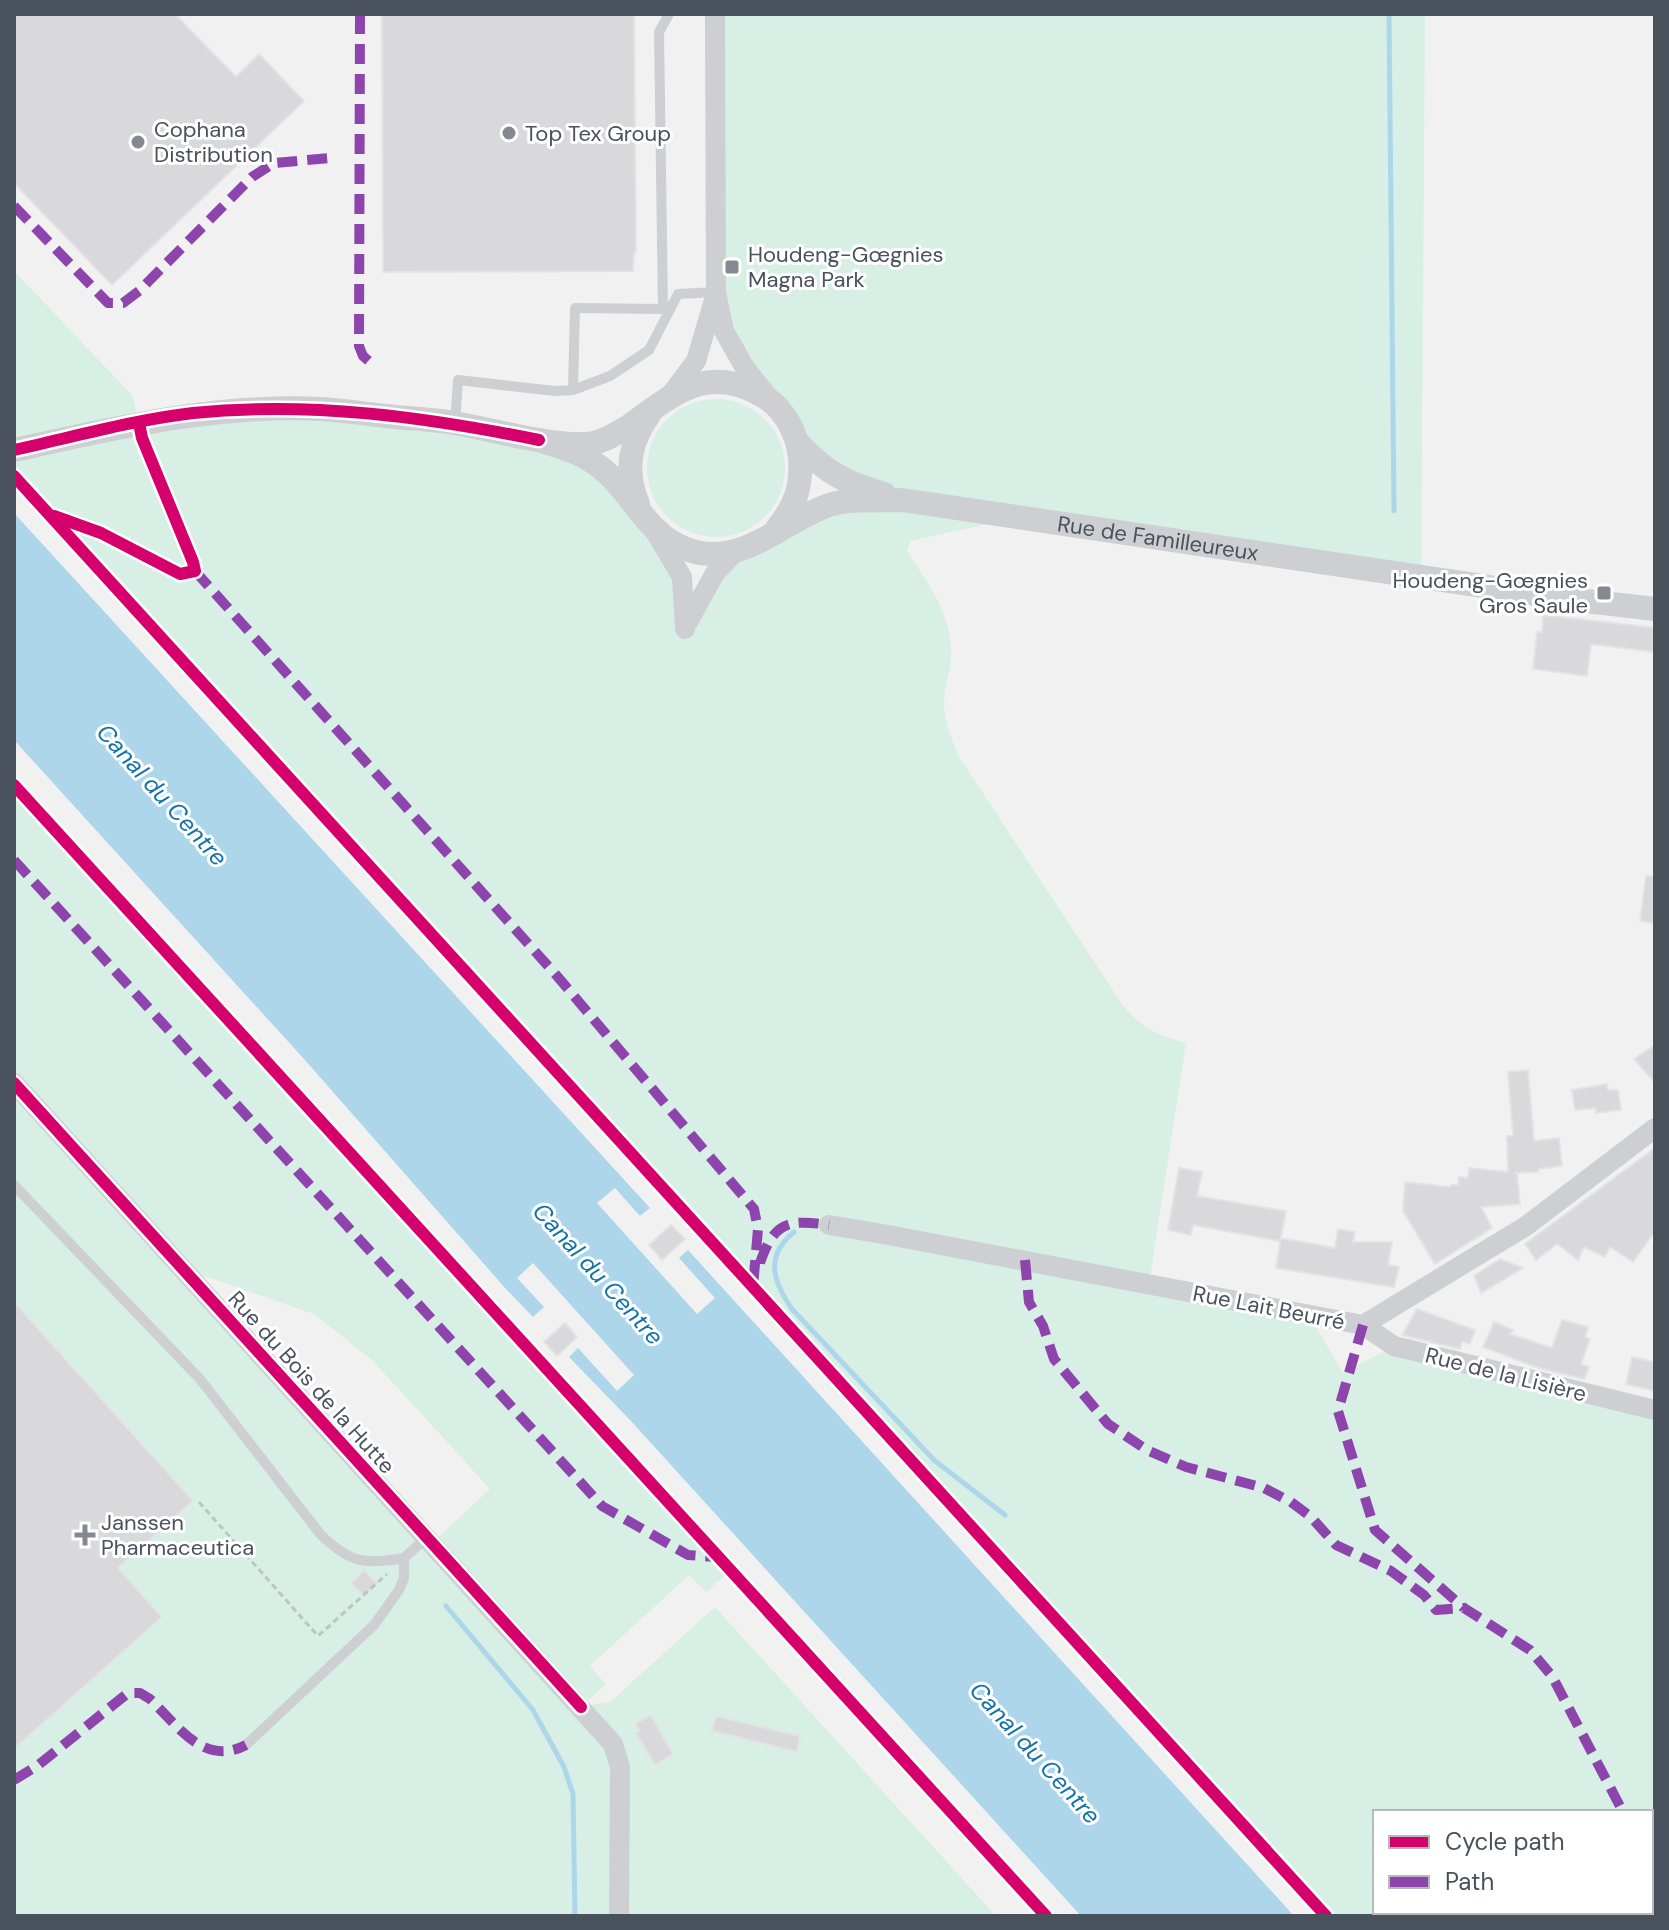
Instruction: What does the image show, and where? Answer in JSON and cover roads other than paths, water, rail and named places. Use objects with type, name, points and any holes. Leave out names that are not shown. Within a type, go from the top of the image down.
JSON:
[{"type":"street","points":[[715,14],[716,292],[724,331],[745,368],[784,416],[799,444],[819,466],[849,484],[902,500]]},
{"type":"street","points":[[716,292],[696,361],[640,427],[631,450],[629,471],[633,491],[646,518],[682,577],[685,629],[709,582],[734,553]]},
{"type":"street","points":[[14,450],[192,413],[320,409],[455,423],[539,440],[587,445],[614,436],[663,401],[695,384],[737,384],[772,402]]},
{"type":"street","points":[[539,440],[577,452],[601,467],[646,518],[677,545],[707,554],[734,553]]},
{"type":"street","points":[[776,530],[789,513],[801,481],[799,444]]},
{"type":"street","name":"Rue de Familleureux","points":[[734,553],[832,504],[902,500],[1655,609]]},
{"type":"street","name":"Rue du Bois de la Hutte","points":[[14,1083],[613,1744],[620,1767],[619,1916]]},
{"type":"street","name":"Rue Lait Beurré","points":[[829,1225],[1363,1325],[1526,1226],[1655,1128]]},
{"type":"street","name":"Rue de la Lisière","points":[[1363,1325],[1394,1346],[1655,1410]]},
{"type":"lane","points":[[667,308],[659,32],[669,14]]},
{"type":"lane","points":[[455,423],[458,380],[555,391],[573,390],[610,376],[649,350],[667,308],[678,294],[716,292]]},
{"type":"lane","points":[[573,390],[575,308],[667,308]]},
{"type":"lane","points":[[14,1185],[200,1379],[321,1535],[339,1553],[375,1563],[404,1558],[426,1538]]},
{"type":"lane","points":[[246,1745],[374,1625],[399,1590],[404,1578],[404,1558]]},
{"type":"water","name":"Canal du Centre","points":[[14,513],[650,1208],[640,1216],[615,1188],[597,1203],[697,1314],[715,1298],[679,1258],[688,1250],[1294,1916],[1081,1916],[630,1420],[569,1357],[578,1348],[617,1391],[634,1375],[533,1263],[517,1278],[544,1307],[533,1317],[506,1289],[304,1059],[14,740]]},
{"type":"waterway","points":[[1389,14],[1394,511]]},
{"type":"waterway","points":[[794,1232],[775,1259],[776,1278],[792,1309],[934,1460],[1005,1515]]},
{"type":"waterway","points":[[446,1606],[533,1710],[564,1767],[573,1794],[575,1916]]},
{"type":"place","name":"Top Tex Group","points":[[509,133]]},
{"type":"place","name":"Cophana Distribution","points":[[138,142]]},
{"type":"place","name":"Houdeng-Gœgnies Magna Park","points":[[732,267]]},
{"type":"place","name":"Houdeng-Gœgnies Gros Saule","points":[[1604,593]]},
{"type":"place","name":"Janssen Pharmaceutica","points":[[85,1535]]}]
